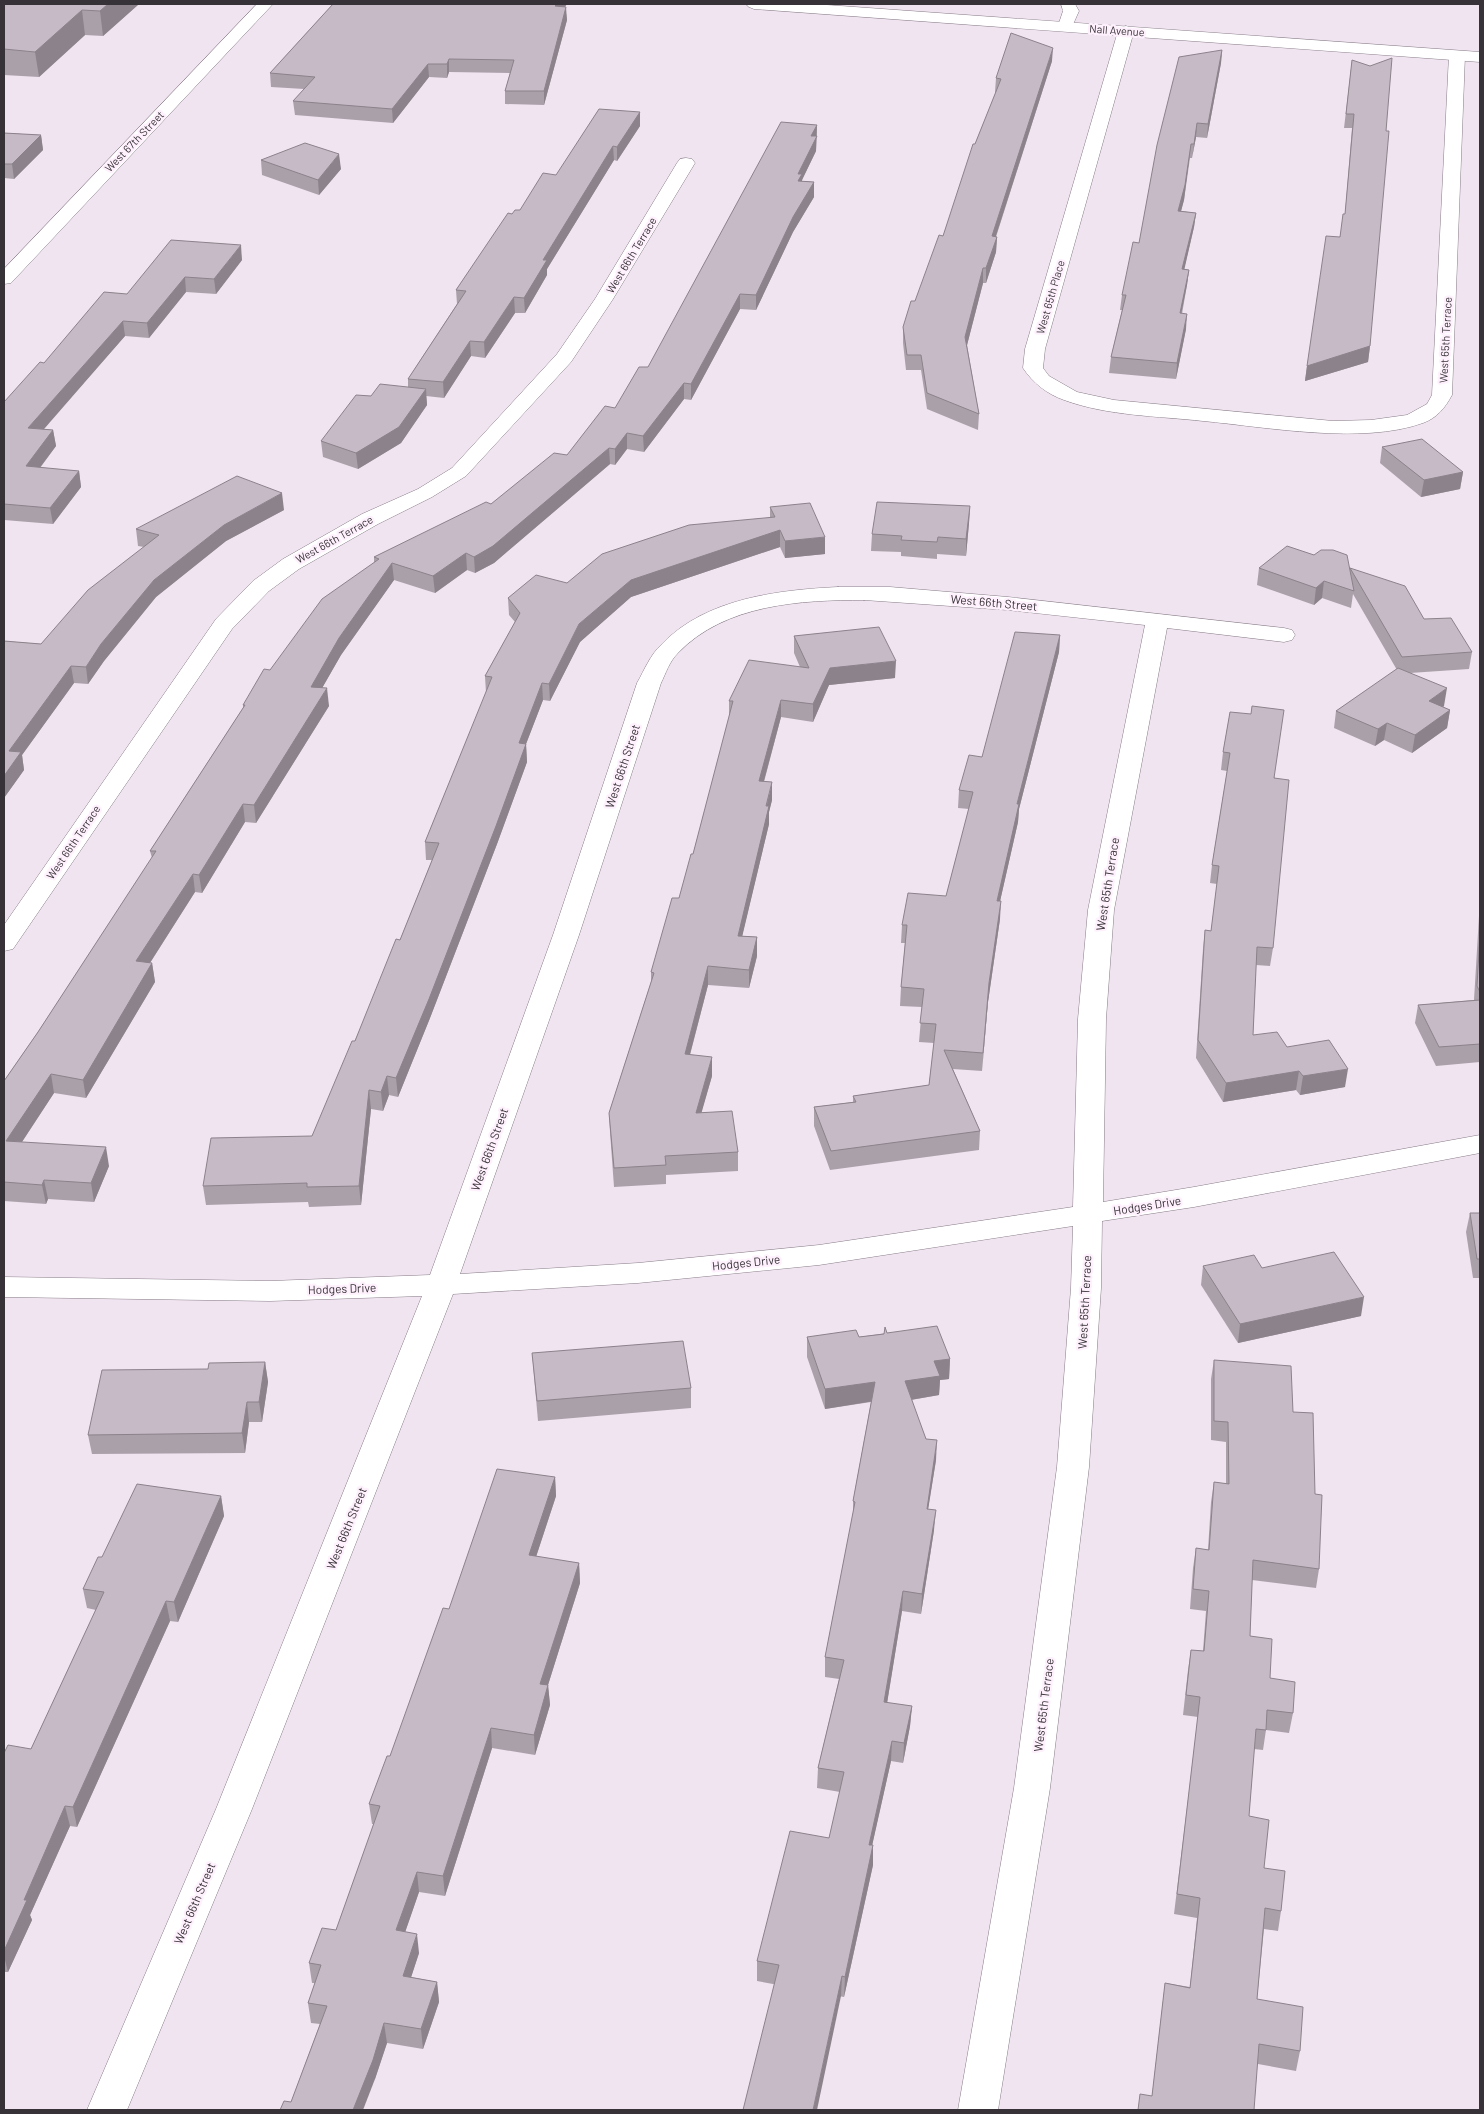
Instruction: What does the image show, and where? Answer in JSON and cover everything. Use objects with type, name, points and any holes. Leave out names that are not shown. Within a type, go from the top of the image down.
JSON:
[{"type":"street","name":"West 67th Street","points":[[4,278],[265,4]]},
{"type":"street","name":"Nall Avenue","points":[[754,4],[1480,56]]},
{"type":"street","points":[[1066,26],[1071,11],[1068,4]]},
{"type":"street","name":"West 65th Place","points":[[1126,31],[1035,349],[1033,368],[1042,380],[1070,396],[1114,406],[1225,417]]},
{"type":"street","name":"West 65th Terrace","points":[[1225,417],[1365,428],[1413,420],[1434,409],[1442,395],[1457,55]]},
{"type":"street","name":"West 66th Terrace","points":[[4,943],[224,624],[261,586],[292,564],[370,519],[424,493],[459,472],[564,358],[604,299],[686,163]]},
{"type":"street","name":"West 66th Street","points":[[107,2110],[238,1800],[422,1339],[566,935],[649,683],[661,659],[674,644],[690,632],[734,610],[788,597],[825,593],[956,599],[1157,621]]},
{"type":"street","points":[[1157,621],[1284,635]]},
{"type":"street","name":"West 65th Terrace","points":[[978,2110],[1032,1788],[1073,1467],[1086,1288],[1092,1018],[1101,910],[1157,621]]},
{"type":"street","name":"Hodges Drive","points":[[4,1287],[270,1290],[440,1286],[638,1273],[819,1255],[1088,1214],[1194,1197],[1480,1144]]},
{"type":"building","points":[[4,4],[108,4],[100,11],[82,10],[35,52],[4,49]]},
{"type":"building","points":[[333,4],[557,4],[555,6],[566,7],[544,91],[505,91],[514,60],[449,59],[447,64],[428,64],[392,109],[293,101],[315,77],[270,73]]},
{"type":"building","points":[[1011,33],[1053,48],[992,236],[997,237],[986,268],[983,268],[965,337],[979,414],[927,393],[921,355],[907,355],[903,327],[911,301],[915,301],[939,235],[943,236],[973,144],[975,144],[1001,79],[996,78]]},
{"type":"building","points":[[1222,50],[1208,124],[1197,123],[1178,211],[1196,213],[1182,269],[1189,270],[1180,313],[1187,314],[1177,363],[1111,357],[1126,295],[1122,295],[1133,242],[1139,243],[1157,145],[1179,57]]},
{"type":"building","points":[[1392,58],[1386,131],[1389,131],[1370,346],[1307,366],[1326,236],[1340,237],[1343,214],[1345,214],[1354,114],[1346,114],[1352,60],[1370,66]]},
{"type":"building","points":[[599,109],[640,112],[617,147],[613,146],[543,260],[547,260],[524,298],[514,297],[484,342],[470,341],[443,382],[408,379],[466,291],[456,290],[508,213],[512,214],[515,210],[520,210],[543,173],[556,175]]},
{"type":"building","points":[[781,122],[817,125],[811,136],[817,136],[798,174],[802,174],[798,181],[814,182],[793,217],[756,295],[740,294],[691,384],[684,383],[643,436],[627,433],[615,449],[609,448],[493,546],[474,557],[466,553],[433,576],[392,563],[339,638],[311,687],[327,688],[254,805],[243,804],[199,875],[193,874],[136,961],[152,963],[83,1080],[51,1074],[6,1141],[106,1147],[91,1183],[44,1180],[42,1185],[4,1182],[4,1081],[156,851],[150,851],[245,705],[243,705],[264,669],[270,670],[322,599],[379,559],[374,557],[486,502],[491,504],[554,453],[567,455],[605,406],[615,408],[639,367],[648,367]]},
{"type":"building","points":[[4,133],[41,135],[12,164],[4,164]]},
{"type":"building","points":[[305,143],[339,154],[318,180],[261,160]]},
{"type":"building","points":[[171,240],[241,245],[214,279],[185,277],[147,323],[123,321],[28,428],[53,430],[26,466],[79,471],[50,508],[4,504],[4,402],[40,362],[44,363],[104,292],[127,294]]},
{"type":"building","points":[[380,384],[426,389],[399,427],[356,453],[321,441],[356,395],[371,396]]},
{"type":"building","points":[[1422,439],[1463,472],[1424,480],[1382,447]]},
{"type":"building","points":[[237,476],[282,493],[224,525],[154,580],[101,644],[86,667],[71,666],[9,751],[21,752],[4,776],[4,641],[41,644],[88,590],[159,535],[136,529]]},
{"type":"building","points":[[877,502],[970,506],[966,539],[938,537],[937,542],[901,540],[902,536],[872,534]]},
{"type":"building","points":[[810,503],[825,537],[785,541],[780,530],[631,580],[579,624],[549,684],[542,683],[519,743],[526,744],[496,826],[429,999],[396,1078],[387,1076],[381,1092],[369,1090],[359,1186],[307,1187],[307,1183],[203,1186],[211,1138],[312,1136],[352,1041],[355,1041],[396,939],[400,940],[439,843],[425,842],[492,677],[485,676],[520,613],[508,598],[536,575],[567,583],[602,554],[689,525],[775,517],[770,507]]},
{"type":"building","points":[[1287,546],[1314,555],[1321,550],[1333,550],[1347,555],[1354,591],[1324,581],[1316,588],[1259,568]]},
{"type":"building","points":[[1350,568],[1405,586],[1424,619],[1451,618],[1472,652],[1402,657]]},
{"type":"building","points":[[879,627],[896,661],[830,668],[813,704],[781,700],[759,781],[772,782],[766,806],[769,806],[738,936],[757,937],[749,970],[708,966],[685,1054],[712,1057],[696,1113],[732,1111],[738,1152],[665,1156],[666,1165],[614,1168],[609,1113],[654,973],[651,972],[672,898],[679,898],[691,854],[693,854],[733,701],[729,701],[749,660],[809,668],[794,636]]},
{"type":"building","points":[[1015,632],[1060,635],[1017,804],[1019,804],[997,901],[1001,901],[989,983],[983,1053],[944,1050],[980,1131],[831,1151],[814,1107],[856,1102],[853,1096],[929,1085],[936,1024],[920,1023],[924,989],[901,987],[907,925],[902,925],[908,893],[946,896],[973,792],[959,790],[969,755],[982,757]]},
{"type":"building","points":[[1398,668],[1447,688],[1429,701],[1450,710],[1415,735],[1387,723],[1378,729],[1336,711]]},
{"type":"building","points":[[1252,706],[1284,710],[1274,778],[1289,780],[1273,948],[1257,947],[1253,1035],[1277,1032],[1287,1047],[1329,1040],[1348,1069],[1303,1076],[1299,1071],[1226,1083],[1198,1040],[1205,930],[1211,931],[1219,866],[1212,865],[1230,753],[1223,752],[1230,712],[1251,714]]},
{"type":"building","points":[[1480,934],[1480,992],[1477,986]]},
{"type":"building","points":[[1480,1000],[1480,1044],[1439,1047],[1418,1005]]},
{"type":"building","points":[[1470,1213],[1480,1213],[1480,1259],[1477,1259]]},
{"type":"building","points":[[1334,1252],[1364,1297],[1240,1324],[1203,1266],[1254,1255],[1262,1268]]},
{"type":"building","points":[[937,1326],[950,1359],[934,1361],[940,1376],[905,1381],[926,1439],[937,1440],[927,1509],[936,1510],[922,1594],[903,1591],[884,1702],[912,1706],[904,1743],[892,1741],[869,1845],[873,1845],[845,1977],[842,1976],[813,2110],[743,2110],[779,1965],[757,1961],[790,1831],[829,1838],[844,1772],[818,1768],[844,1660],[825,1657],[855,1502],[853,1501],[875,1382],[825,1389],[807,1337],[856,1330],[859,1337],[884,1334],[885,1327],[887,1333]]},
{"type":"building","points":[[683,1341],[691,1388],[537,1401],[532,1353]]},
{"type":"building","points":[[1214,1360],[1291,1366],[1293,1412],[1313,1413],[1315,1494],[1322,1495],[1319,1569],[1253,1560],[1250,1636],[1272,1639],[1270,1678],[1295,1682],[1293,1713],[1267,1710],[1266,1730],[1256,1729],[1249,1816],[1269,1820],[1264,1868],[1285,1871],[1281,1911],[1265,1908],[1257,1999],[1303,2007],[1300,2051],[1259,2044],[1254,2110],[1138,2110],[1140,2094],[1152,2096],[1165,1983],[1190,1988],[1200,1898],[1177,1894],[1200,1697],[1186,1695],[1191,1650],[1204,1651],[1209,1591],[1193,1589],[1196,1548],[1209,1550],[1214,1482],[1229,1484],[1228,1422],[1214,1421]]},
{"type":"building","points":[[265,1362],[259,1402],[247,1402],[242,1433],[88,1435],[102,1370],[208,1369],[209,1363]]},
{"type":"building","points":[[497,1469],[555,1477],[529,1555],[579,1563],[540,1684],[548,1685],[534,1735],[491,1728],[443,1876],[417,1872],[396,1930],[417,1934],[403,1976],[437,1982],[421,2029],[384,2023],[373,2060],[353,2110],[280,2110],[284,2101],[291,2102],[327,2006],[308,2003],[321,1965],[309,1963],[322,1928],[336,1930],[380,1806],[369,1804],[387,1756],[390,1756],[443,1608],[449,1609]]},
{"type":"building","points":[[137,1484],[221,1496],[174,1602],[166,1601],[73,1807],[65,1806],[4,1951],[4,1753],[8,1745],[31,1749],[104,1592],[83,1589],[98,1557],[102,1557]]}]
